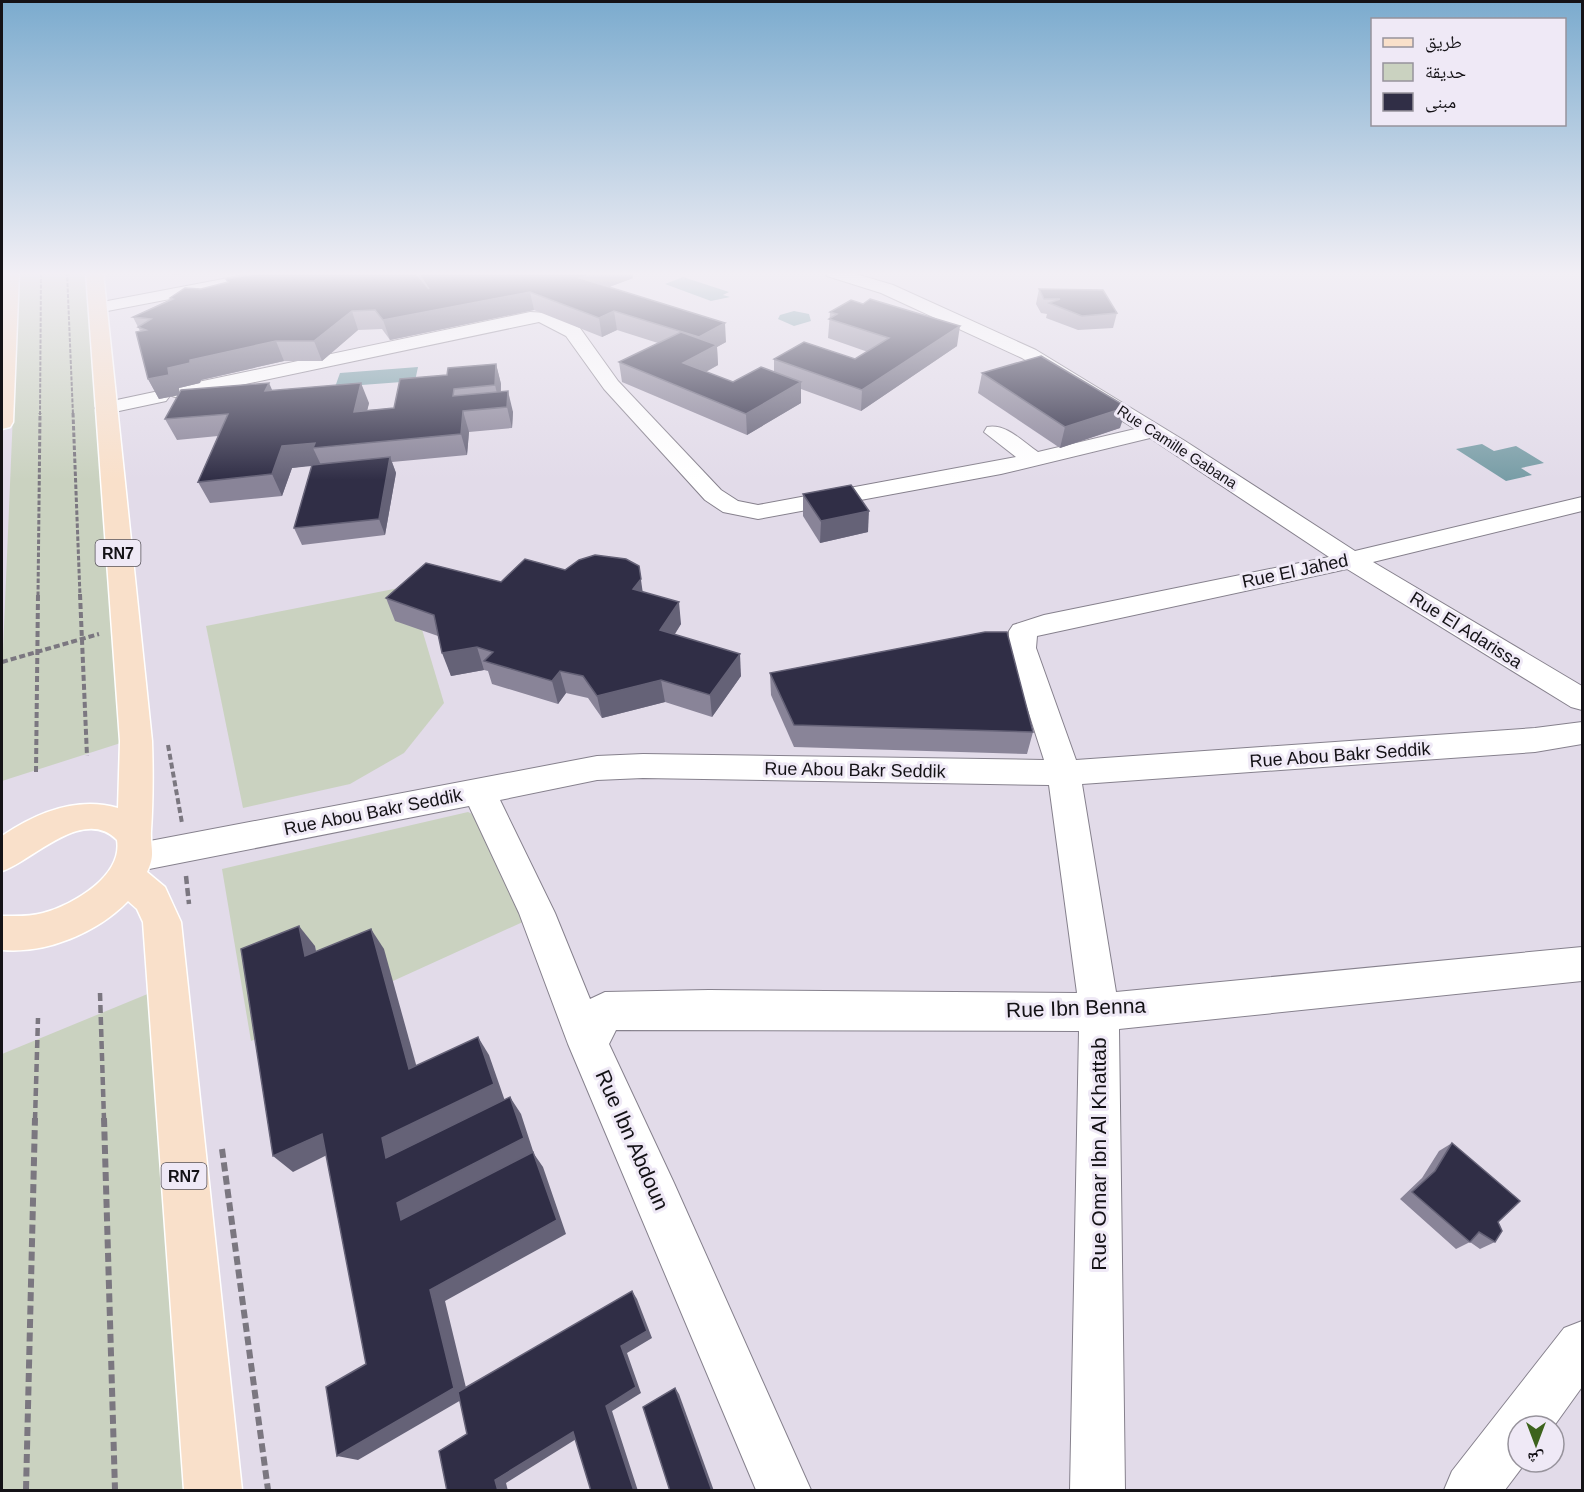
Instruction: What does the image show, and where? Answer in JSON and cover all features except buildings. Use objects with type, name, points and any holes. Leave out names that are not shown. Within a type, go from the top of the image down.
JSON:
[{"type":"main road","points":[[2,422],[4,342]]},
{"type":"main road","name":"RN7","points":[[100,342],[136,741],[136,814],[131,856]]},
{"type":"main road","name":"RN7","points":[[2,856],[36,832],[77,818],[112,819],[121,823],[131,856],[162,922],[213,1491]]},
{"type":"main road","points":[[2,933],[40,932],[65,923],[101,902],[131,856]]},
{"type":"street","points":[[105,408],[408,342]]},
{"type":"street","points":[[580,342],[616,391],[713,495],[731,507],[746,511],[771,511],[1035,460],[1153,431]]},
{"type":"street","name":"Rue Camille Gabana","points":[[1001,342],[1029,354],[1153,431],[1351,560]]},
{"type":"street","points":[[995,432],[1035,460]]},
{"type":"street","name":"Rue El Jahed","points":[[1022,648],[1023,631],[1044,624],[1351,560],[1582,504]]},
{"type":"street","name":"Rue El Adarissa","points":[[1351,560],[1582,699]]},
{"type":"street","name":"Rue Omar Ibn Al Khattab","points":[[1022,648],[1064,773],[1099,1012],[1098,1491]]},
{"type":"street","name":"Rue Abou Bakr Seddik","points":[[131,856],[577,771],[626,766],[1064,773],[1170,768],[1535,740],[1582,733]]},
{"type":"street","name":"Rue Ibn Abdoun","points":[[478,791],[537,913],[588,1044],[658,1199],[783,1491]]},
{"type":"street","name":"Rue Ibn Benna","points":[[588,1044],[605,1011],[732,1009],[1099,1012],[1582,964]]},
{"type":"street","points":[[1530,1414],[1582,1346]]},
{"type":"street","points":[[1471,1491],[1506,1445]]},
{"type":"path","points":[[36,772],[40,342]]},
{"type":"path","points":[[71,342],[87,756]]},
{"type":"path","points":[[2,662],[126,626]]},
{"type":"path","points":[[168,742],[182,826]]},
{"type":"path","points":[[186,875],[190,909]]},
{"type":"path","points":[[100,993],[115,1491]]},
{"type":"path","points":[[26,1491],[29,1285],[38,1018]]},
{"type":"path","points":[[221,1144],[268,1491]]},
{"type":"green space","points":[[16,342],[95,342],[127,741],[2,781],[2,674]]},
{"type":"green space","points":[[409,586],[444,703],[404,753],[350,784],[243,808],[206,626]]},
{"type":"green space","points":[[468,812],[481,818],[525,921],[393,981],[321,975],[315,946],[270,1033],[251,1041],[222,869]]},
{"type":"green space","points":[[150,993],[187,1490],[2,1490],[2,1054]]},
{"type":"water","points":[[418,367],[415,381],[335,387],[340,373]]},
{"type":"water","points":[[1482,444],[1494,451],[1516,446],[1544,463],[1521,468],[1532,475],[1506,481],[1456,449]]}]
